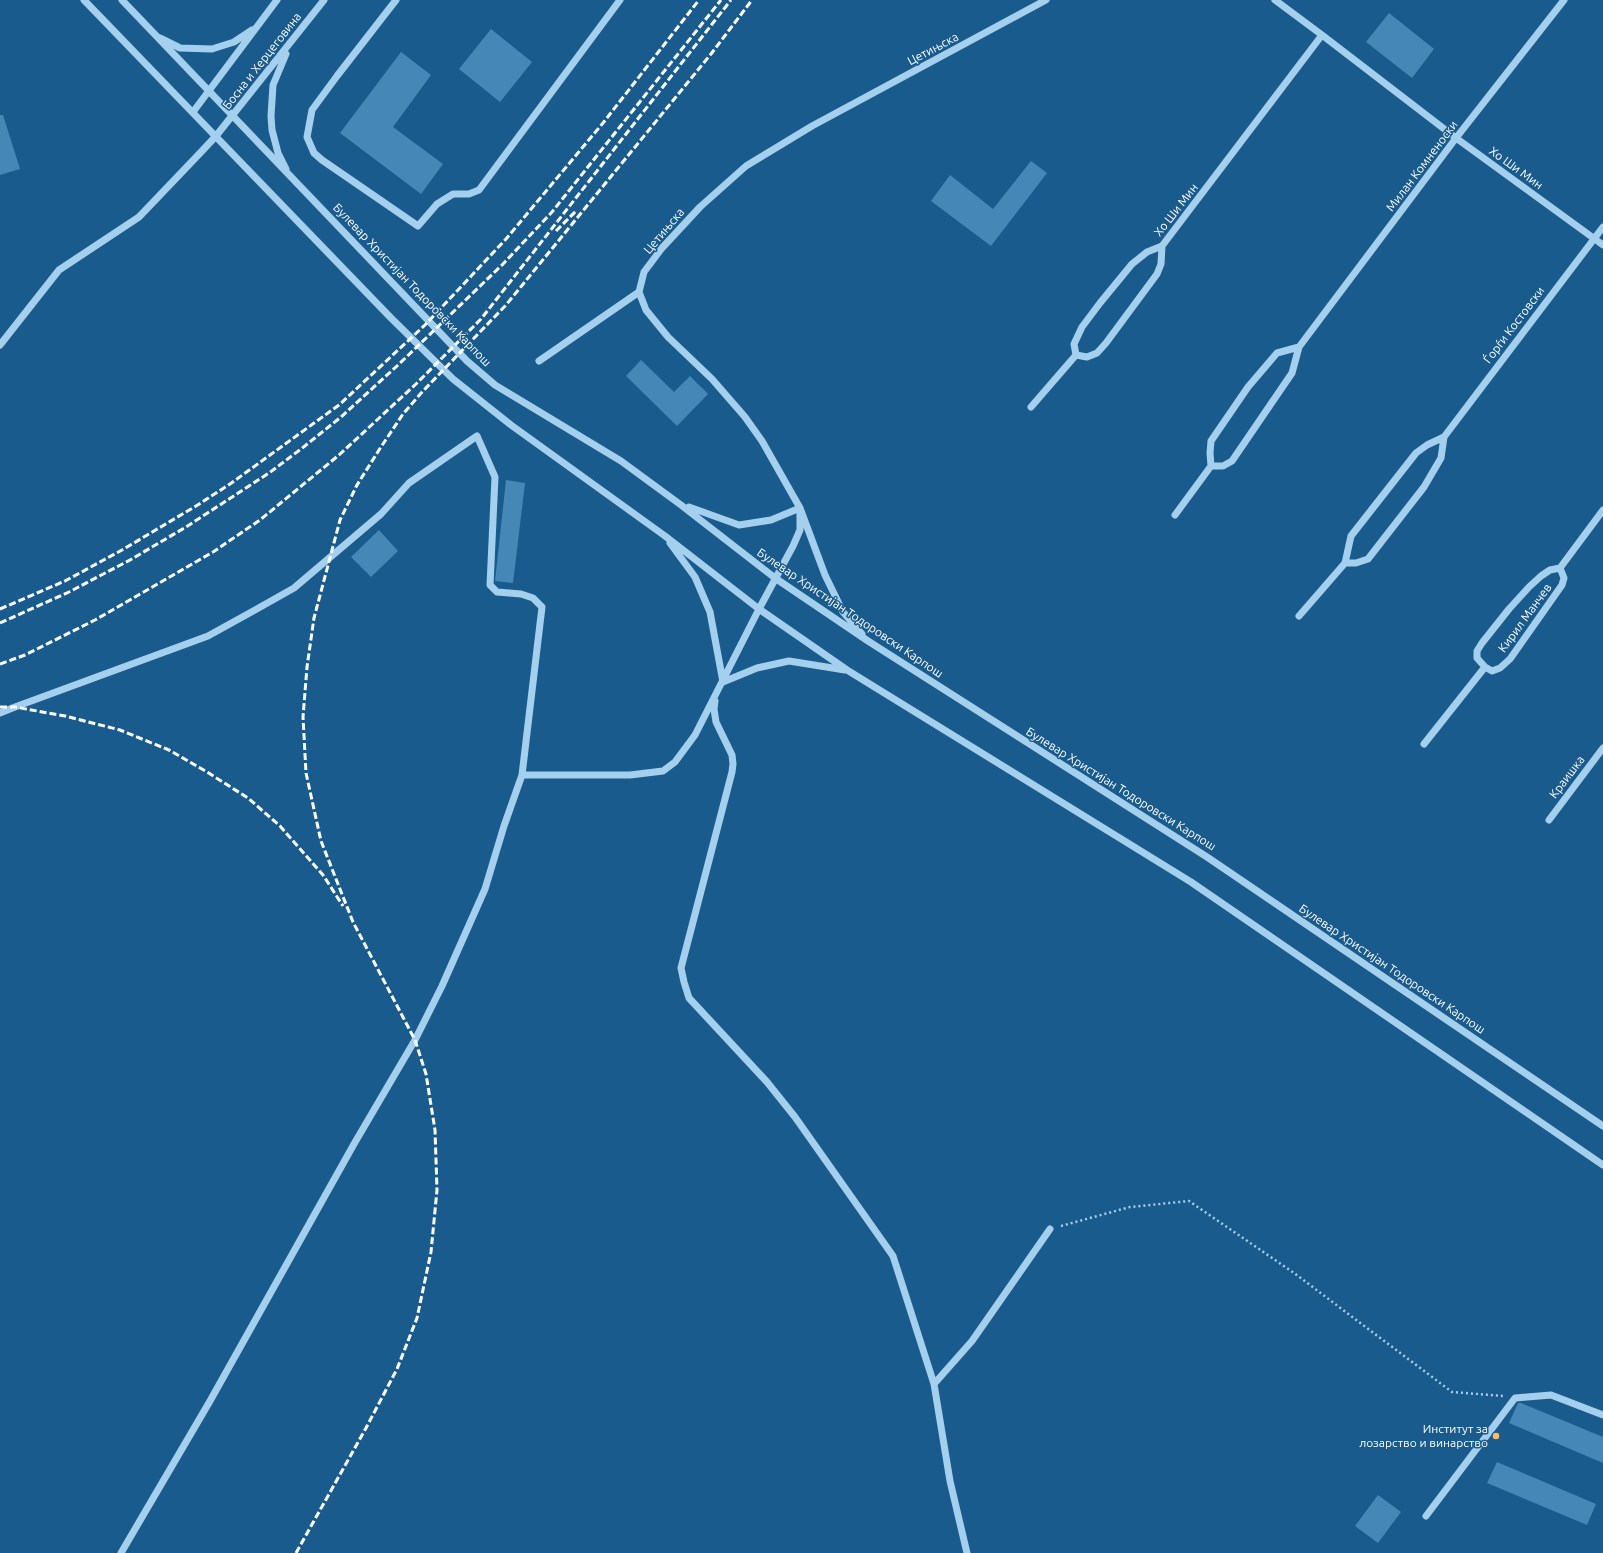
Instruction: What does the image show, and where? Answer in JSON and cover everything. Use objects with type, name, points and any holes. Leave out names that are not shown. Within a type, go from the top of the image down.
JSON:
[{"type":"street","points":[[84,0],[391,318],[453,379],[512,425],[665,536],[758,609],[847,670],[1191,882],[1603,1165]]},
{"type":"street","name":"Булевар Христијан Тодоровски Карпош","points":[[122,0],[467,361],[496,385],[621,461],[681,504],[775,578],[868,641],[1207,857],[1603,1126]]},
{"type":"street","name":"Босна и Херцеговина","points":[[193,112],[277,0]]},
{"type":"street","name":"Босна и Херцеговина","points":[[0,345],[59,270],[139,217],[216,136],[293,41],[324,0]]},
{"type":"street","points":[[396,0],[312,110],[307,137],[314,153],[322,160],[418,226],[437,204],[453,194],[468,194],[479,190],[620,0]]},
{"type":"street","name":"Цетињска","points":[[638,292],[644,272],[662,248],[700,206],[746,166],[812,126],[1046,0]]},
{"type":"street","name":"Хо Ши Мин","points":[[1275,0],[1456,138],[1603,245]]},
{"type":"street","name":"Милан Комненоски","points":[[1211,466],[1224,466],[1232,461],[1292,373],[1299,347],[1456,138],[1564,0]]},
{"type":"street","points":[[156,36],[180,48],[212,49],[234,42],[257,26]]},
{"type":"street","name":"Хо Ши Мин","points":[[1076,355],[1074,344],[1082,327],[1100,303],[1132,264],[1147,252],[1162,246],[1322,35]]},
{"type":"street","points":[[290,176],[278,153],[272,130],[271,116],[273,85],[293,41]]},
{"type":"street","name":"Ѓoрѓи Костовски","points":[[1299,616],[1345,563],[1351,536],[1397,477],[1416,453],[1427,445],[1444,437],[1603,227]]},
{"type":"street","points":[[1031,407],[1076,355],[1087,357],[1097,352],[1106,344],[1157,274],[1161,264],[1162,246]]},
{"type":"street","points":[[539,360],[638,292],[646,310],[668,337],[712,378],[745,417],[762,440],[800,508],[825,575],[843,612],[868,641]]},
{"type":"street","points":[[1175,515],[1211,466],[1211,441],[1248,387],[1277,353],[1299,347]]},
{"type":"street","points":[[0,713],[208,636],[294,588],[381,514],[409,484],[477,436],[496,477],[490,585],[497,592],[521,594],[533,598],[542,607],[522,775],[504,826],[485,889],[442,986],[415,1040],[354,1144],[210,1401],[121,1553]]},
{"type":"street","name":"Ѓoрѓи Костовски","points":[[1345,563],[1356,563],[1368,559],[1424,487],[1441,458],[1444,437]]},
{"type":"street","points":[[681,504],[739,525],[771,520],[800,508]]},
{"type":"street","points":[[522,775],[630,775],[663,771],[675,762],[695,735],[723,682],[758,609],[793,546],[800,530],[800,508]]},
{"type":"street","points":[[1560,568],[1603,510]]},
{"type":"street","points":[[665,536],[695,577],[710,612],[723,682]]},
{"type":"street","name":"Кирил Манчев","points":[[1560,568],[1564,578],[1562,585],[1510,659],[1500,668],[1492,671],[1484,667],[1477,658],[1477,651],[1482,643],[1529,587],[1550,570],[1560,568]]},
{"type":"street","points":[[723,682],[757,668],[790,661],[847,670]]},
{"type":"street","points":[[1424,744],[1484,667]]},
{"type":"street","points":[[715,696],[714,709],[716,722],[732,755],[733,764],[681,968],[684,982],[689,998],[767,1082],[795,1117],[893,1256],[934,1384],[950,1481],[967,1553]]},
{"type":"street","name":"Краишка","points":[[1549,820],[1603,748]]},
{"type":"street","points":[[934,1384],[972,1341],[1050,1229]]},
{"type":"street","points":[[1426,1516],[1515,1398],[1551,1395],[1603,1415]]},
{"type":"path","points":[[1050,1229],[1130,1207],[1189,1201],[1294,1273],[1452,1392],[1515,1398]]},
{"type":"building","points":[[1389,13],[1434,49],[1412,78],[1366,42]]},
{"type":"building","points":[[491,29],[532,62],[500,102],[459,69]]},
{"type":"building","points":[[401,52],[431,75],[393,127],[443,164],[421,194],[340,133]]},
{"type":"building","points":[[0,115],[3,115],[20,169],[0,175]]},
{"type":"building","points":[[1031,161],[1047,173],[991,246],[931,201],[950,175],[993,209]]},
{"type":"building","points":[[641,360],[674,392],[690,376],[708,394],[677,426],[626,376]]},
{"type":"building","points":[[506,480],[525,483],[513,583],[495,581]]},
{"type":"building","points":[[379,530],[398,551],[371,577],[351,557]]},
{"type":"building","points":[[1518,1403],[1603,1437],[1603,1463],[1509,1423]]},
{"type":"building","points":[[1497,1462],[1596,1504],[1587,1525],[1487,1483]]},
{"type":"building","points":[[1378,1495],[1401,1512],[1378,1543],[1355,1526]]},
{"type":"railway","points":[[0,609],[65,581],[122,550],[196,506],[230,484],[339,405],[425,325],[506,239],[603,123],[699,0]]},
{"type":"railway","points":[[0,623],[69,592],[130,560],[186,527],[269,473],[341,417],[397,366],[503,264],[552,212],[721,0]]},
{"type":"railway","points":[[0,664],[25,655],[95,620],[213,552],[260,520],[339,455],[416,384],[481,319],[731,0]]},
{"type":"railway","points":[[296,1553],[366,1428],[397,1369],[417,1318],[431,1252],[437,1190],[435,1130],[426,1074],[415,1040],[353,922],[321,841],[306,773],[303,717],[307,667],[314,618],[340,520],[357,485],[403,414],[423,391],[506,305],[711,54],[752,0]]},
{"type":"railway","points":[[556,231],[576,211]]},
{"type":"railway","points":[[0,707],[15,707],[65,716],[120,730],[169,750],[207,772],[248,798],[280,826],[323,875],[343,906]]},
{"type":"place","name":"Институт за лозарство и винарство","points":[[1496,1436]]}]
